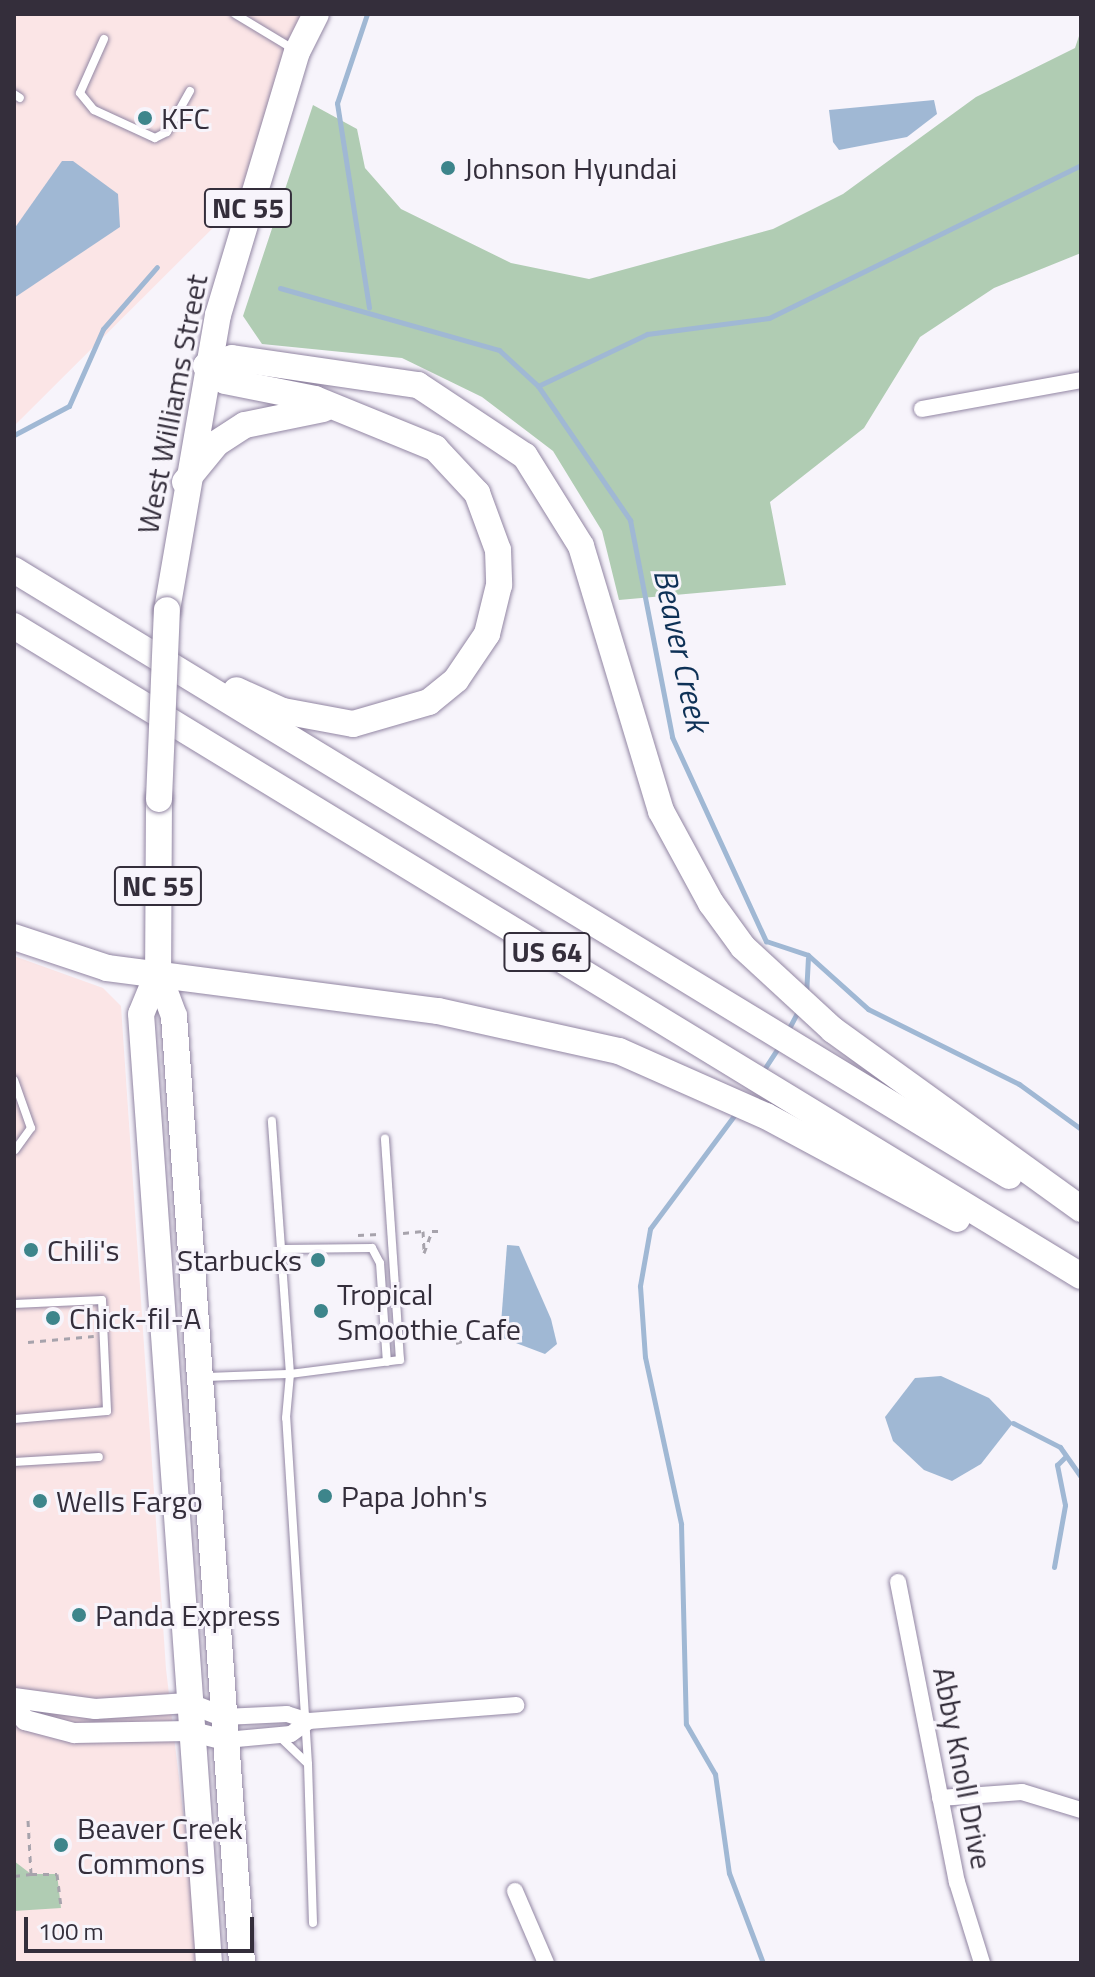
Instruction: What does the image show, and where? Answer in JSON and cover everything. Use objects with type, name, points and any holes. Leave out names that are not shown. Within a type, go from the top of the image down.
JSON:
[{"type":"main road","name":"West Williams Street","points":[[158,973],[159,799],[170,579],[185,482],[206,366],[297,52],[316,14]]},
{"type":"main road","points":[[206,366],[232,358],[418,385],[525,456],[581,546],[661,811],[711,903],[743,947],[833,1030],[1081,1209]]},
{"type":"main road","points":[[138,646],[317,721],[385,720],[429,702],[456,680],[495,611],[499,585],[491,522],[458,467],[435,448],[331,408],[225,381],[206,366]]},
{"type":"main road","points":[[185,482],[217,443],[245,425],[331,408]]},
{"type":"main road","name":"US 64","points":[[14,570],[1081,1220]]},
{"type":"main road","name":"US 64","points":[[14,626],[1081,1276]]},
{"type":"main road","points":[[14,937],[63,957],[438,1011],[619,1051],[766,1116],[1081,1283]]},
{"type":"main road","name":"NC 55","points":[[158,973],[174,1016],[195,1377],[242,1963]]},
{"type":"main road","name":"NC 55","points":[[158,973],[141,1014],[189,1731],[209,1963]]},
{"type":"street","points":[[922,409],[1079,380],[1081,399]]},
{"type":"street","name":"Abby Knoll Drive","points":[[898,1582],[940,1798],[982,1963]]},
{"type":"street","points":[[14,1698],[95,1709],[188,1703],[225,1729],[276,1736],[309,1721],[516,1705]]},
{"type":"street","points":[[14,1706],[25,1720],[74,1733],[225,1729],[287,1714],[309,1721]]},
{"type":"street","points":[[940,1798],[1022,1792],[1081,1810]]},
{"type":"street","points":[[515,1891],[546,1963]]},
{"type":"lane","points":[[235,14],[297,52]]},
{"type":"lane","points":[[104,39],[80,93],[94,110],[155,138],[167,132],[190,91]]},
{"type":"lane","points":[[14,1080],[31,1128],[15,1150]]},
{"type":"lane","points":[[272,1121],[290,1374],[286,1418],[309,1721],[313,1923]]},
{"type":"lane","points":[[195,1377],[290,1374],[400,1360],[385,1139]]},
{"type":"lane","points":[[282,1249],[372,1248],[380,1263],[387,1362]]},
{"type":"lane","points":[[14,1304],[102,1300],[107,1411],[14,1419]]},
{"type":"lane","points":[[14,1462],[99,1457]]},
{"type":"lane","points":[[276,1736],[308,1764]]},
{"type":"path","points":[[423,1231],[424,1253],[432,1231]]},
{"type":"path","points":[[403,1233],[441,1231]]},
{"type":"path","points":[[28,1342],[98,1336]]},
{"type":"path","points":[[456,1343],[476,1337]]},
{"type":"path","points":[[28,1820],[31,1874]]},
{"type":"path","points":[[14,1876],[57,1874],[61,1908]]},
{"type":"shaded area","points":[[14,14],[316,14],[254,187],[14,426]]},
{"type":"shaded area","name":"Beaver Creek Commons","points":[[14,956],[103,988],[121,1006],[166,1669],[201,1963],[14,1963]]},
{"type":"green space","points":[[1081,30],[1081,253],[994,288],[920,337],[864,428],[770,502],[786,585],[619,600],[602,531],[553,451],[482,397],[402,358],[262,344],[243,316],[313,105],[357,129],[365,168],[401,209],[511,263],[589,279],[773,229],[843,194],[976,97],[1075,48]]},
{"type":"green space","points":[[14,1861],[31,1874],[57,1874],[61,1908],[14,1911]]},
{"type":"water","points":[[934,100],[937,114],[907,137],[839,150],[833,142],[829,110]]},
{"type":"water","points":[[62,161],[73,161],[118,194],[120,227],[14,298],[14,229]]},
{"type":"water","points":[[507,1245],[519,1246],[551,1319],[557,1344],[545,1354],[500,1337]]},
{"type":"water","points":[[941,1376],[989,1398],[1013,1423],[981,1464],[952,1481],[924,1470],[893,1441],[885,1417],[915,1378]]},
{"type":"waterway","points":[[367,14],[337,103],[369,308]]},
{"type":"waterway","points":[[538,386],[647,334],[769,318],[1081,165]]},
{"type":"waterway","name":"Beaver Creek","points":[[14,435],[69,406],[103,329],[157,267]]},
{"type":"waterway","name":"Beaver Creek","points":[[280,288],[499,350],[538,386],[630,520],[672,737],[766,941],[808,955],[868,1009],[1019,1084],[1081,1129]]},
{"type":"waterway","points":[[806,995],[808,958]]},
{"type":"waterway","points":[[788,1030],[798,1011]]},
{"type":"waterway","points":[[763,1071],[779,1046]]},
{"type":"waterway","points":[[736,1113],[650,1229],[640,1286],[645,1357],[681,1524],[686,1724],[715,1774],[729,1873],[763,1963]]},
{"type":"waterway","points":[[1013,1423],[1060,1447],[1081,1477]]},
{"type":"waterway","points":[[1054,1567],[1065,1505],[1057,1465],[1064,1458]]},
{"type":"place","name":"KFC","points":[[145,118]]},
{"type":"place","name":"Johnson Hyundai","points":[[448,168]]},
{"type":"place","name":"Chili's","points":[[31,1250]]},
{"type":"place","name":"Starbucks","points":[[318,1260]]},
{"type":"place","name":"Tropical Smoothie Cafe","points":[[321,1311]]},
{"type":"place","name":"Chick-fil-A","points":[[53,1318]]},
{"type":"place","name":"Papa John's","points":[[325,1496]]},
{"type":"place","name":"Wells Fargo","points":[[40,1501]]},
{"type":"place","name":"Panda Express","points":[[79,1615]]},
{"type":"place","name":"Beaver Creek Commons","points":[[61,1845]]}]
